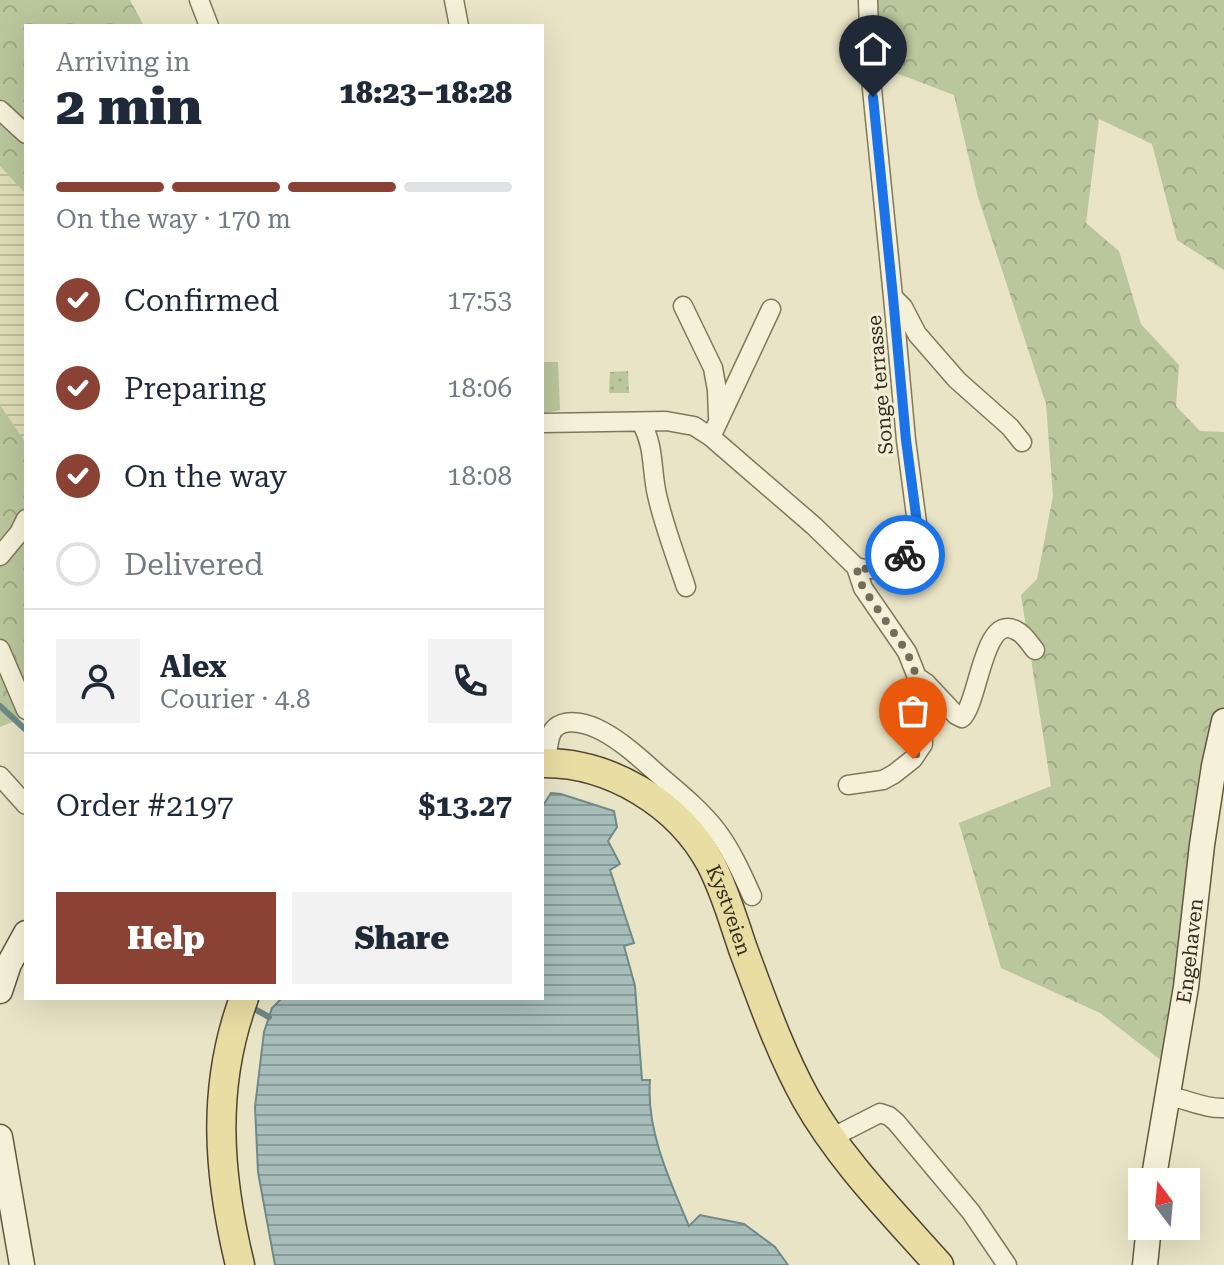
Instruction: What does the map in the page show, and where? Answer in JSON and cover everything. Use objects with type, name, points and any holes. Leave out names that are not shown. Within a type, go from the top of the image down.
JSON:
[{"type":"main road","name":"Kystveien","points":[[544,763],[588,769],[631,785],[662,805],[696,840],[721,885],[786,1061],[808,1102],[866,1183],[939,1265]]},
{"type":"main road","points":[[240,1010],[220,1106],[225,1192],[240,1265]]},
{"type":"main road","name":"Kystveien","points":[[893,1213],[953,1265]]},
{"type":"street","points":[[199,0],[208,24]]},
{"type":"street","points":[[454,0],[459,24]]},
{"type":"street","name":"Songe terrasse","points":[[856,567],[881,569],[896,563],[913,546],[917,523],[870,69],[868,0]]},
{"type":"street","points":[[0,110],[24,132]]},
{"type":"street","name":"Songe terrasse","points":[[893,297],[903,307],[917,334],[957,380],[1010,427],[1022,442]]},
{"type":"street","points":[[683,306],[713,368],[717,390],[715,429]]},
{"type":"street","points":[[715,429],[771,309]]},
{"type":"street","points":[[544,423],[666,421],[715,429],[856,567],[863,588],[907,652],[917,677],[923,744],[913,759],[894,774],[883,780],[848,785]]},
{"type":"street","points":[[641,422],[650,439],[657,494],[686,587]]},
{"type":"street","points":[[0,556],[24,523]]},
{"type":"street","points":[[917,677],[962,718],[971,704],[986,653],[998,630],[1005,627],[1018,631],[1035,650]]},
{"type":"street","points":[[0,649],[24,705]]},
{"type":"street","name":"Engehaven","points":[[1155,1168],[1186,987],[1214,766],[1224,721]]},
{"type":"street","name":"Kystveien","points":[[544,763],[554,728],[582,723],[602,731],[632,752],[701,812],[719,833],[752,896]]},
{"type":"street","points":[[0,776],[24,803]]},
{"type":"street","points":[[0,991],[9,964],[24,937]]},
{"type":"street","points":[[1168,1096],[1212,1109],[1224,1108]]},
{"type":"street","points":[[831,1138],[880,1113],[889,1116],[971,1212],[1007,1265]]},
{"type":"street","points":[[0,1137],[5,1204],[22,1265]]},
{"type":"street","points":[[1145,1265],[1148,1240]]},
{"type":"green space","points":[[0,0],[130,0],[143,24],[24,24],[24,192],[0,166]]},
{"type":"green space","points":[[869,0],[1224,0],[1224,270],[1177,240],[1152,144],[1099,119],[1086,223],[1119,251],[1141,324],[1179,365],[1176,406],[1200,431],[1224,432],[1224,720],[1162,1061],[1100,1013],[1001,968],[959,823],[1051,786],[1021,595],[1037,579],[1053,496],[1046,404],[978,197],[954,95],[880,67]]},
{"type":"green space","points":[[0,166],[24,192],[24,440],[0,405]]},
{"type":"green space","points":[[544,362],[558,362],[560,410],[544,414]]},
{"type":"green space","points":[[628,371],[629,393],[609,393],[610,372]]},
{"type":"green space","points":[[0,405],[24,440],[24,717],[0,727]]},
{"type":"water","points":[[551,793],[561,794],[614,811],[617,827],[608,841],[620,864],[610,870],[634,943],[624,946],[635,986],[642,1080],[650,1080],[656,1137],[689,1226],[700,1215],[744,1224],[775,1247],[788,1265],[275,1265],[258,1172],[255,1107],[264,1032],[272,1008],[280,1000],[544,1000],[544,804]]},
{"type":"waterway","points":[[0,706],[24,728]]},
{"type":"waterway","points":[[249,1006],[269,1017]]},
{"type":"way so far","points":[[905,555],[881,569],[856,567],[863,588],[907,652],[917,677],[923,744],[913,759]]},
{"type":"route","points":[[873,97],[901,393],[917,523],[913,546],[905,555]]}]
